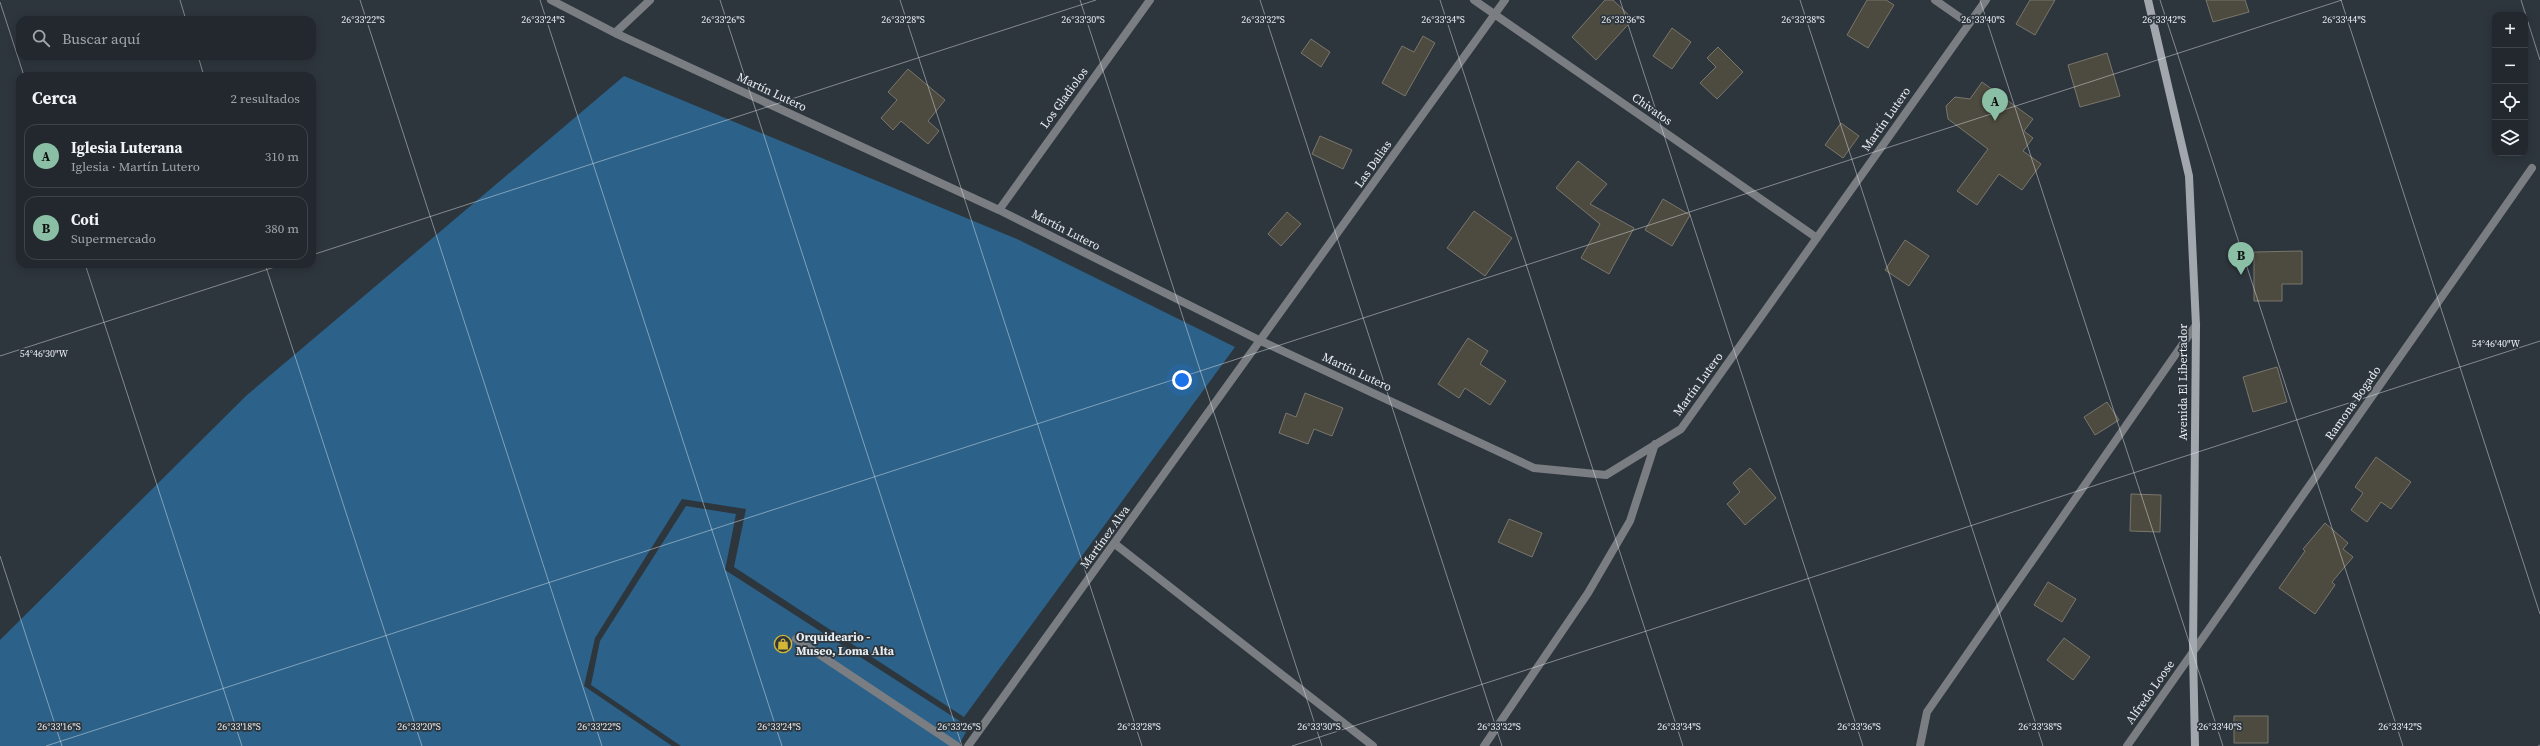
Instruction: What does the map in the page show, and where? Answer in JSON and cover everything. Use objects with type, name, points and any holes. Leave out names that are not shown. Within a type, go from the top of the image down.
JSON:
[{"type":"main road","name":"Avenida El Libertador","points":[[2142,0],[2152,22]]},
{"type":"main road","name":"Avenida El Libertador","points":[[2148,0],[2152,22],[2176,113],[2189,176],[2196,326],[2193,652],[2195,746]]},
{"type":"street","name":"Martín Lutero","points":[[552,0],[615,33],[999,210],[1261,341],[1534,468],[1606,475],[1681,428],[1968,23],[1986,0]]},
{"type":"street","points":[[615,33],[650,0]]},
{"type":"street","name":"Los Gladiolos","points":[[999,210],[1150,0]]},
{"type":"street","name":"Chivatos","points":[[1474,0],[1817,238]]},
{"type":"street","name":"Las Dalias","points":[[1261,341],[1505,0]]},
{"type":"street","points":[[1935,0],[1968,23]]},
{"type":"street","name":"Ramona Bogado","points":[[2193,652],[2532,168]]},
{"type":"street","points":[[1920,746],[1928,712],[2196,326]]},
{"type":"street","name":"Martínez Alva","points":[[968,746],[1261,341]]},
{"type":"street","points":[[1484,746],[1588,593],[1630,521],[1655,444]]},
{"type":"street","points":[[1115,544],[1373,746]]},
{"type":"street","points":[[796,639],[957,746]]},
{"type":"street","name":"Alfredo Loose","points":[[2127,746],[2193,652]]},
{"type":"shaded area","points":[[624,76],[1019,240],[1235,347],[964,717],[734,567],[746,509],[682,499],[595,638],[584,686],[672,746],[0,746],[0,640],[247,395]]},
{"type":"shaded area","points":[[686,506],[736,514],[725,570],[969,727],[958,746],[681,746],[591,685],[600,641]]},
{"type":"building","points":[[1605,0],[1613,0],[1633,19],[1596,60],[1572,37]]},
{"type":"building","points":[[1867,0],[1886,0],[1894,5],[1868,48],[1847,35]]},
{"type":"building","points":[[2030,0],[2055,0],[2035,35],[2016,24]]},
{"type":"building","points":[[2206,0],[2245,0],[2249,12],[2213,22]]},
{"type":"building","points":[[1672,28],[1691,42],[1672,69],[1653,56]]},
{"type":"building","points":[[1423,36],[1435,43],[1405,96],[1382,83],[1402,46],[1414,52]]},
{"type":"building","points":[[1311,39],[1330,52],[1321,67],[1301,53]]},
{"type":"building","points":[[1718,47],[1743,72],[1717,99],[1700,83],[1716,67],[1707,58]]},
{"type":"building","points":[[2107,53],[2120,96],[2080,107],[2068,65]]},
{"type":"building","points":[[908,69],[945,100],[928,121],[939,131],[928,144],[901,121],[893,130],[881,118],[897,100],[888,92]]},
{"type":"building","points":[[1982,82],[2033,119],[2024,131],[2033,138],[2023,151],[2041,164],[2022,190],[1999,174],[1977,205],[1957,191],[1988,149],[1948,119],[1946,106],[1955,97],[1970,99]]},
{"type":"building","points":[[1841,123],[1859,136],[1843,158],[1825,145]]},
{"type":"building","points":[[1320,136],[1352,150],[1343,169],[1312,154]]},
{"type":"building","points":[[1578,161],[1607,184],[1590,204],[1634,228],[1609,274],[1581,258],[1600,224],[1556,188]]},
{"type":"building","points":[[1663,199],[1690,215],[1672,246],[1645,230]]},
{"type":"building","points":[[1474,211],[1512,238],[1485,276],[1447,248]]},
{"type":"building","points":[[1287,212],[1301,224],[1281,246],[1268,234]]},
{"type":"building","points":[[1905,240],[1929,256],[1909,286],[1885,270]]},
{"type":"building","points":[[2302,251],[2302,284],[2282,284],[2282,301],[2254,301],[2254,252]]},
{"type":"building","points":[[1468,338],[1488,351],[1480,364],[1506,381],[1490,405],[1465,388],[1459,398],[1438,384]]},
{"type":"building","points":[[2277,367],[2287,402],[2253,412],[2243,377]]},
{"type":"building","points":[[1305,393],[1343,408],[1332,436],[1314,429],[1308,444],[1279,433],[1286,413],[1296,417]]},
{"type":"building","points":[[2107,402],[2119,420],[2095,435],[2084,417]]},
{"type":"building","points":[[2376,457],[2411,482],[2391,509],[2381,502],[2367,522],[2351,510],[2363,493],[2355,487]]},
{"type":"building","points":[[1750,468],[1776,498],[1745,525],[1727,504],[1740,492],[1733,483]]},
{"type":"building","points":[[2131,494],[2161,495],[2160,532],[2130,531]]},
{"type":"building","points":[[1509,519],[1542,533],[1532,557],[1498,542]]},
{"type":"building","points":[[2325,523],[2348,543],[2343,549],[2353,557],[2332,582],[2335,585],[2315,614],[2279,588],[2305,551],[2303,549]]},
{"type":"building","points":[[2048,582],[2076,599],[2062,622],[2034,605]]},
{"type":"building","points":[[2064,638],[2090,657],[2073,680],[2047,660]]},
{"type":"building","points":[[2234,716],[2268,716],[2268,743],[2234,743]]},
{"type":"place","name":"Iglesia Luterana","points":[[1995,121]]},
{"type":"place","name":"Coti","points":[[2241,275]]},
{"type":"place","name":"Orquideario - Museo, Loma Alta","points":[[783,644]]}]
